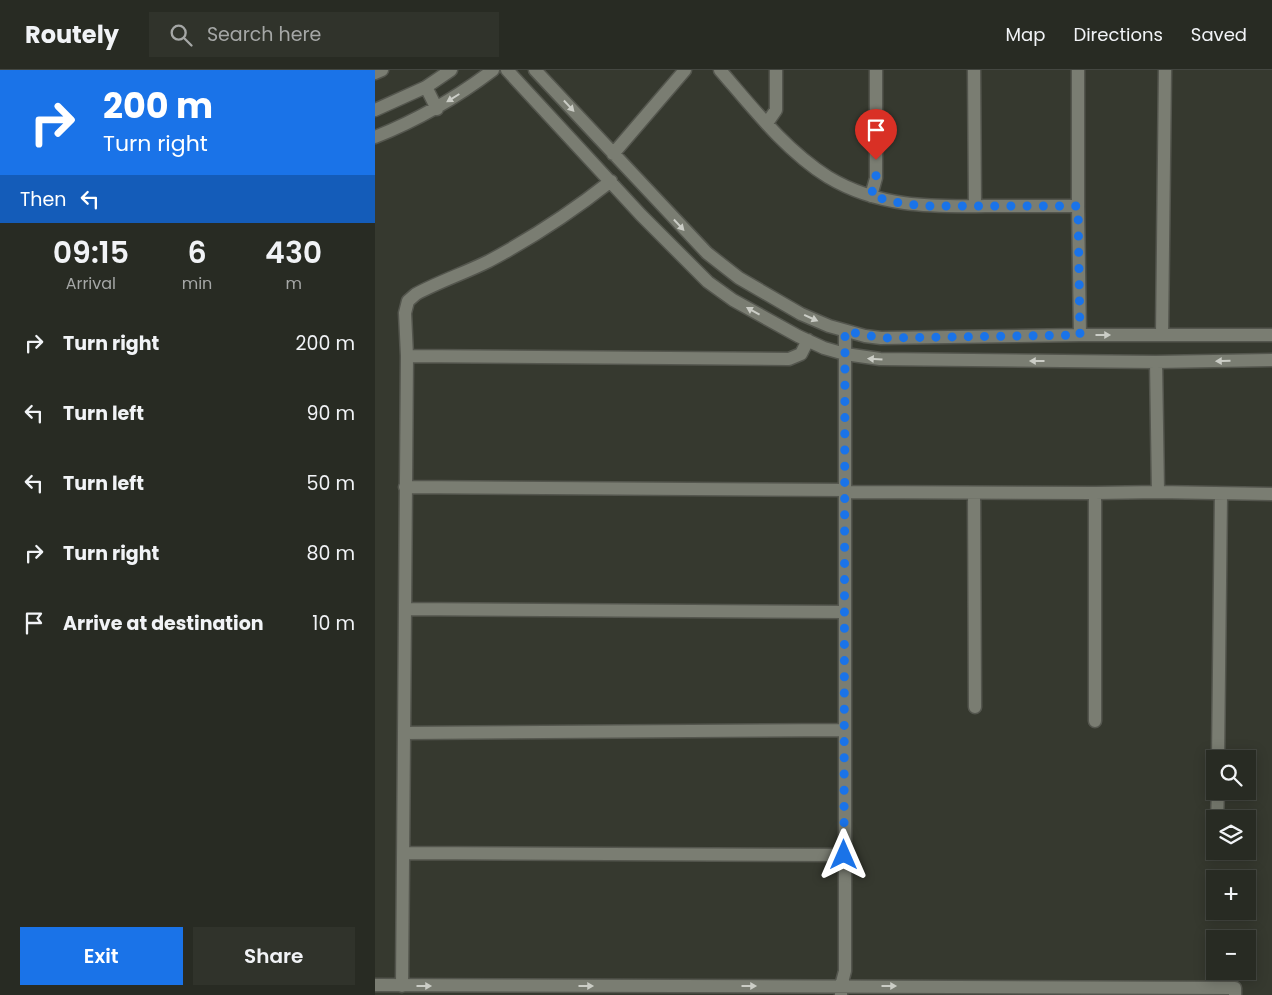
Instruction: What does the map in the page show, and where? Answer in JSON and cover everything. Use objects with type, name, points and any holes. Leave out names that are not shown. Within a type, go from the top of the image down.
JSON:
[{"type":"street","points":[[375,73],[382,70]]},
{"type":"street","points":[[375,110],[427,87],[451,70]]},
{"type":"street","points":[[375,137],[437,109],[470,88],[493,70]]},
{"type":"street","points":[[507,70],[679,255],[708,282],[733,300],[808,340],[845,354],[880,359],[1156,362],[1272,360]]},
{"type":"street","points":[[535,70],[707,253],[739,278],[795,310],[845,331],[881,338],[1272,335]]},
{"type":"street","points":[[613,154],[685,70]]},
{"type":"street","points":[[719,70],[786,143],[827,176],[849,188],[871,196],[904,204],[1078,206]]},
{"type":"street","points":[[767,123],[776,110],[776,70]]},
{"type":"street","points":[[871,196],[876,178],[876,70]]},
{"type":"street","points":[[974,70],[975,206]]},
{"type":"street","points":[[1078,70],[1080,335]]},
{"type":"street","points":[[1162,335],[1165,70]]},
{"type":"street","points":[[427,87],[437,109]]},
{"type":"street","points":[[402,986],[407,356],[405,313],[407,301],[416,294],[489,261],[562,217],[611,181]]},
{"type":"street","points":[[841,990],[845,971],[845,331]]},
{"type":"street","points":[[407,356],[789,359],[801,354],[808,340]]},
{"type":"street","points":[[1156,362],[1158,492]]},
{"type":"street","points":[[405,486],[974,493],[1095,494],[1158,492],[1272,494]]},
{"type":"street","points":[[974,493],[975,707]]},
{"type":"street","points":[[1095,494],[1095,721]]},
{"type":"street","points":[[1218,750],[1221,494]]},
{"type":"street","points":[[405,609],[844,612]]},
{"type":"street","points":[[404,733],[844,730]]},
{"type":"street","points":[[403,853],[844,855]]},
{"type":"street","points":[[375,985],[975,991],[1235,988],[1235,995]]},
{"type":"route","points":[[844,855],[845,331],[881,338],[1080,335],[1078,206],[929,206],[904,204],[871,196],[876,178],[876,160]]}]
